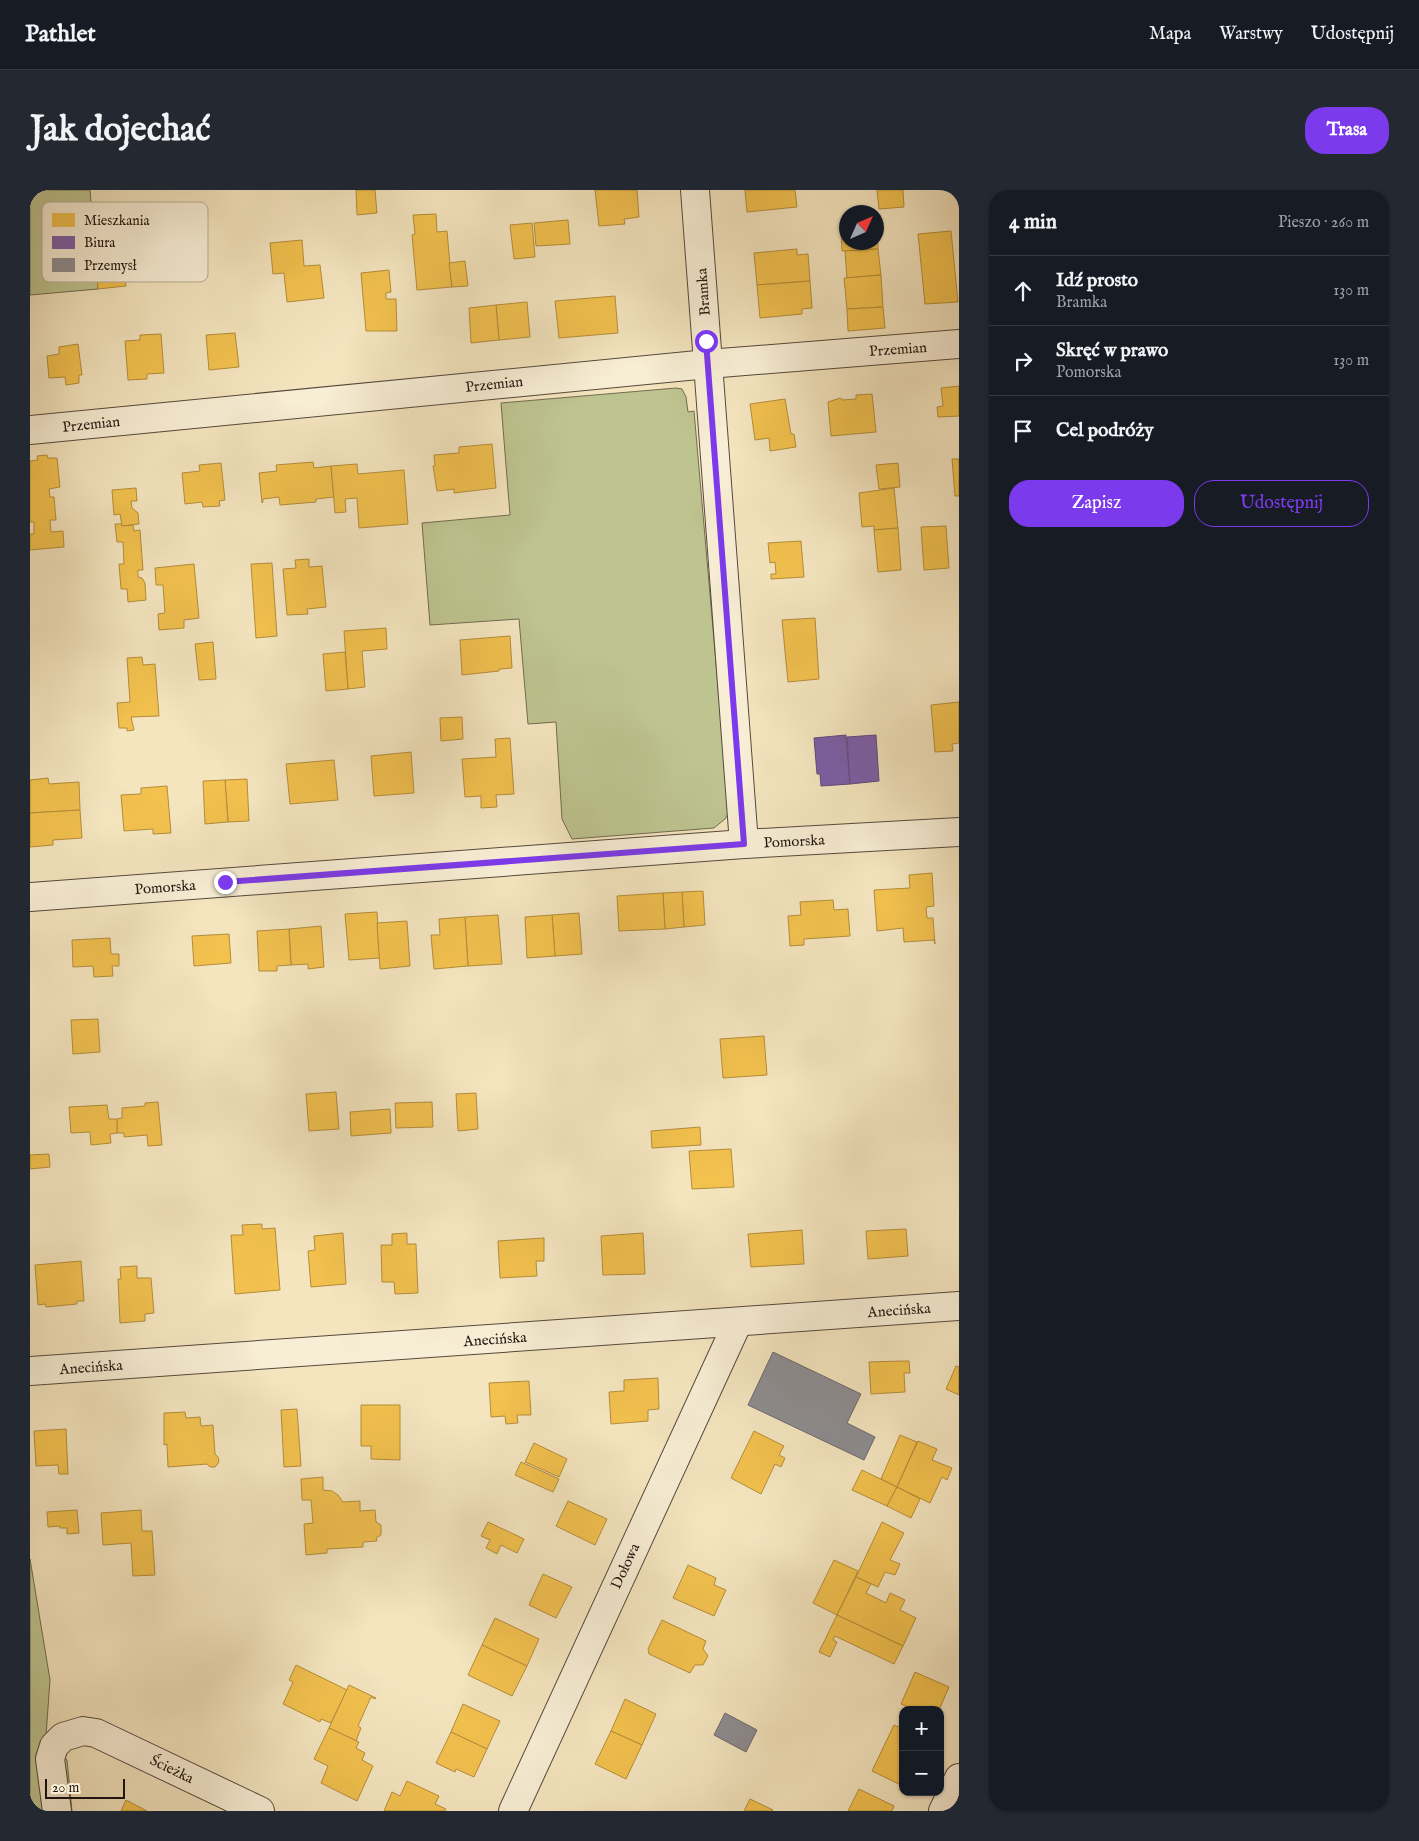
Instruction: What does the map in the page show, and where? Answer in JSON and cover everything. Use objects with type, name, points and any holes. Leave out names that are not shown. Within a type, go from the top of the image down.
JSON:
[{"type":"street","name":"Bramka","points":[[695,190],[744,844]]},
{"type":"street","name":"Przemian","points":[[30,430],[708,364],[959,344]]},
{"type":"street","name":"Pomorska","points":[[30,897],[744,844],[959,832]]},
{"type":"street","name":"Anecińska","points":[[30,1371],[959,1306]]},
{"type":"street","name":"Dołowa","points":[[513,1811],[738,1322]]},
{"type":"street","name":"Ścieżka","points":[[57,1811],[50,1759],[54,1746],[62,1737],[83,1731],[96,1733],[260,1811]]},
{"type":"street","points":[[944,1811],[959,1778]]},
{"type":"green space","points":[[30,190],[90,190],[91,202],[42,202],[42,282],[97,282],[98,289],[30,295]]},
{"type":"green space","points":[[682,389],[686,397],[688,412],[694,411],[729,812],[725,819],[714,828],[572,839],[562,819],[556,722],[528,724],[519,619],[430,625],[422,523],[510,515],[501,403]]},
{"type":"green space","points":[[30,1559],[50,1680],[46,1736],[67,1760],[72,1811],[30,1811]]},
{"type":"building: Mieszkania","points":[[356,190],[375,190],[377,213],[357,215]]},
{"type":"building: Mieszkania","points":[[595,190],[637,190],[639,217],[624,219],[625,224],[599,226]]},
{"type":"building: Mieszkania","points":[[745,190],[795,190],[797,207],[747,212]]},
{"type":"building: Mieszkania","points":[[877,190],[903,190],[904,207],[884,209],[884,205],[879,205]]},
{"type":"building: Mieszkania","points":[[436,214],[437,232],[447,231],[452,287],[417,290],[412,235],[415,234],[413,215]]},
{"type":"building: Mieszkania","points":[[568,220],[570,244],[536,246],[534,223]]},
{"type":"building: Mieszkania","points":[[532,223],[535,257],[514,259],[510,225]]},
{"type":"building: Mieszkania","points":[[951,231],[958,302],[925,304],[918,234]]},
{"type":"building: Mieszkania","points":[[302,240],[304,266],[320,265],[324,298],[287,302],[284,273],[273,274],[270,243]]},
{"type":"building: Mieszkania","points":[[797,249],[797,255],[808,254],[810,281],[757,285],[754,253]]},
{"type":"building: Mieszkania","points":[[878,250],[881,275],[847,278],[845,251]]},
{"type":"building: Mieszkania","points":[[465,261],[468,286],[452,287],[449,263]]},
{"type":"building: Mieszkania","points":[[389,270],[391,292],[386,293],[386,299],[396,299],[397,331],[366,331],[361,273]]},
{"type":"building: Mieszkania","points":[[881,275],[883,307],[847,309],[844,278]]},
{"type":"building: Mieszkania","points":[[810,281],[812,308],[802,309],[802,314],[760,318],[757,285]]},
{"type":"building: Mieszkania","points":[[97,282],[126,282],[126,286],[98,289]]},
{"type":"building: Mieszkania","points":[[615,296],[618,333],[559,338],[555,301]]},
{"type":"building: Mieszkania","points":[[527,302],[530,337],[499,340],[496,305]]},
{"type":"building: Mieszkania","points":[[496,305],[499,340],[471,343],[469,308]]},
{"type":"building: Mieszkania","points":[[883,307],[885,328],[848,331],[847,309]]},
{"type":"building: Mieszkania","points":[[235,333],[239,367],[209,370],[206,335]]},
{"type":"building: Mieszkania","points":[[161,334],[164,373],[147,374],[147,379],[128,380],[125,341],[140,340],[140,335]]},
{"type":"building: Mieszkania","points":[[78,344],[82,375],[79,375],[79,383],[66,385],[65,377],[49,378],[47,356],[59,354],[59,347]]},
{"type":"building: Mieszkania","points":[[959,386],[959,416],[938,417],[937,407],[943,406],[941,388]]},
{"type":"building: Mieszkania","points":[[872,394],[876,432],[831,436],[828,402],[840,398],[843,400],[856,399],[856,395]]},
{"type":"building: Mieszkania","points":[[785,399],[791,434],[794,434],[796,447],[770,451],[769,438],[755,440],[750,404]]},
{"type":"building: Mieszkania","points":[[492,444],[496,488],[454,493],[454,489],[437,491],[433,466],[435,466],[434,455],[459,453],[459,447]]},
{"type":"building: Mieszkania","points":[[47,455],[48,458],[57,458],[60,487],[49,489],[50,497],[54,497],[56,520],[50,520],[51,532],[63,531],[64,547],[30,550],[30,534],[34,534],[34,522],[30,522],[30,461],[38,460],[37,456]]},
{"type":"building: Mieszkania","points":[[952,459],[959,459],[959,496],[955,496]]},
{"type":"building: Mieszkania","points":[[313,462],[314,468],[331,466],[334,497],[316,499],[316,502],[280,505],[279,497],[263,499],[262,503],[259,473],[277,471],[276,465]]},
{"type":"building: Mieszkania","points":[[221,463],[225,500],[219,501],[220,506],[203,507],[202,502],[185,504],[182,473],[200,471],[199,465]]},
{"type":"building: Mieszkania","points":[[898,463],[900,487],[879,489],[876,465]]},
{"type":"building: Mieszkania","points":[[357,464],[358,474],[404,470],[408,524],[359,528],[357,498],[345,499],[346,512],[335,513],[331,466]]},
{"type":"building: Mieszkania","points":[[136,488],[137,501],[131,501],[132,508],[138,513],[139,524],[122,526],[120,514],[114,515],[112,490]]},
{"type":"building: Mieszkania","points":[[894,488],[898,528],[874,530],[874,526],[862,527],[859,493]]},
{"type":"building: Mieszkania","points":[[115,524],[121,524],[122,526],[133,525],[134,531],[140,530],[143,570],[138,570],[138,577],[142,578],[145,583],[146,600],[128,602],[127,589],[121,589],[119,564],[124,564],[123,542],[117,542]]},
{"type":"building: Mieszkania","points":[[946,526],[949,568],[924,570],[921,527]]},
{"type":"building: Mieszkania","points":[[898,528],[901,570],[878,572],[874,530]]},
{"type":"building: Mieszkania","points":[[801,541],[804,577],[771,579],[771,574],[776,574],[775,562],[770,563],[768,543]]},
{"type":"building: Mieszkania","points":[[309,559],[309,567],[322,566],[326,607],[307,609],[308,614],[287,615],[283,569],[296,568],[295,560]]},
{"type":"building: Mieszkania","points":[[272,563],[277,636],[256,638],[251,564]]},
{"type":"building: Mieszkania","points":[[194,564],[199,618],[184,620],[184,628],[159,630],[158,614],[165,613],[163,585],[156,585],[155,568]]},
{"type":"building: Mieszkania","points":[[815,618],[819,679],[788,682],[782,620]]},
{"type":"building: Mieszkania","points":[[386,628],[387,649],[362,651],[365,687],[348,689],[344,631]]},
{"type":"building: Mieszkania","points":[[510,636],[512,668],[462,675],[460,640]]},
{"type":"building: Mieszkania","points":[[213,642],[216,679],[199,680],[195,644]]},
{"type":"building: Mieszkania","points":[[345,652],[348,689],[326,691],[323,654]]},
{"type":"building: Mieszkania","points":[[142,657],[143,665],[155,664],[159,716],[131,717],[134,730],[127,731],[127,728],[119,728],[117,703],[130,702],[127,658]]},
{"type":"building: Mieszkania","points":[[959,702],[959,743],[952,744],[953,751],[935,752],[931,705]]},
{"type":"building: Mieszkania","points":[[462,717],[463,739],[441,741],[440,718]]},
{"type":"building: Mieszkania","points":[[510,738],[514,794],[496,795],[497,807],[481,808],[481,796],[465,797],[462,759],[496,757],[495,739]]},
{"type":"building: Mieszkania","points":[[411,752],[414,793],[374,796],[371,756]]},
{"type":"building: Mieszkania","points":[[334,760],[338,800],[290,804],[286,764]]},
{"type":"building: Mieszkania","points":[[48,778],[49,784],[79,782],[80,810],[30,813],[30,780]]},
{"type":"building: Mieszkania","points":[[247,779],[249,821],[228,822],[225,780]]},
{"type":"building: Mieszkania","points":[[225,780],[228,822],[205,824],[203,781]]},
{"type":"building: Mieszkania","points":[[167,786],[171,833],[153,834],[153,829],[124,831],[121,795],[141,794],[141,788]]},
{"type":"building: Mieszkania","points":[[80,810],[82,838],[53,840],[53,845],[30,847],[30,813]]},
{"type":"building: Mieszkania","points":[[932,873],[934,906],[926,907],[927,918],[933,918],[935,944],[934,940],[904,942],[903,928],[877,931],[874,890],[910,888],[909,875]]},
{"type":"building: Mieszkania","points":[[703,891],[705,925],[684,927],[682,892]]},
{"type":"building: Mieszkania","points":[[682,892],[684,927],[665,929],[663,893]]},
{"type":"building: Mieszkania","points":[[663,893],[665,929],[619,931],[617,896]]},
{"type":"building: Mieszkania","points":[[833,900],[834,910],[848,909],[850,936],[804,939],[804,945],[790,946],[788,916],[801,915],[800,902]]},
{"type":"building: Mieszkania","points":[[377,912],[380,958],[349,960],[345,914]]},
{"type":"building: Mieszkania","points":[[579,913],[582,954],[555,956],[552,915]]},
{"type":"building: Mieszkania","points":[[498,915],[502,964],[468,966],[465,917]]},
{"type":"building: Mieszkania","points":[[552,915],[555,956],[527,958],[525,917]]},
{"type":"building: Mieszkania","points":[[465,917],[468,966],[434,969],[431,935],[440,935],[439,919]]},
{"type":"building: Mieszkania","points":[[407,921],[410,966],[380,969],[377,923]]},
{"type":"building: Mieszkania","points":[[321,926],[324,967],[308,969],[308,964],[291,965],[289,929]]},
{"type":"building: Mieszkania","points":[[289,929],[291,965],[277,966],[277,971],[259,971],[257,931]]},
{"type":"building: Mieszkania","points":[[229,934],[231,963],[194,966],[192,936]]},
{"type":"building: Mieszkania","points":[[110,938],[111,954],[119,954],[119,966],[112,966],[113,976],[94,977],[93,966],[73,967],[72,940]]},
{"type":"building: Mieszkania","points":[[98,1019],[100,1052],[73,1054],[71,1020]]},
{"type":"building: Mieszkania","points":[[764,1036],[767,1075],[723,1078],[720,1039]]},
{"type":"building: Mieszkania","points":[[336,1092],[339,1129],[309,1131],[306,1094]]},
{"type":"building: Mieszkania","points":[[476,1093],[478,1129],[458,1131],[456,1094]]},
{"type":"building: Mieszkania","points":[[158,1102],[162,1145],[148,1146],[147,1135],[124,1137],[124,1133],[117,1133],[117,1119],[122,1118],[122,1108],[145,1106],[145,1103]]},
{"type":"building: Mieszkania","points":[[432,1102],[433,1127],[396,1128],[395,1103]]},
{"type":"building: Mieszkania","points":[[107,1105],[109,1119],[117,1119],[117,1133],[110,1134],[111,1143],[91,1145],[90,1132],[71,1133],[69,1107]]},
{"type":"building: Mieszkania","points":[[390,1109],[391,1133],[351,1136],[350,1112]]},
{"type":"building: Mieszkania","points":[[700,1127],[701,1145],[652,1148],[651,1131]]},
{"type":"building: Mieszkania","points":[[731,1149],[734,1187],[692,1189],[689,1151]]},
{"type":"building: Mieszkania","points":[[49,1154],[50,1167],[30,1169],[30,1155]]},
{"type":"building: Mieszkania","points":[[262,1224],[262,1229],[275,1228],[280,1290],[235,1294],[231,1235],[243,1235],[242,1225]]},
{"type":"building: Mieszkania","points":[[906,1229],[908,1256],[868,1259],[866,1231]]},
{"type":"building: Mieszkania","points":[[802,1230],[804,1264],[751,1267],[748,1234]]},
{"type":"building: Mieszkania","points":[[343,1233],[346,1284],[311,1287],[308,1251],[315,1250],[314,1236]]},
{"type":"building: Mieszkania","points":[[407,1233],[407,1244],[416,1244],[418,1293],[395,1294],[394,1282],[382,1282],[381,1245],[392,1245],[392,1234]]},
{"type":"building: Mieszkania","points":[[643,1233],[645,1274],[603,1275],[601,1236]]},
{"type":"building: Mieszkania","points":[[544,1238],[544,1261],[536,1261],[537,1276],[500,1278],[498,1241]]},
{"type":"building: Mieszkania","points":[[81,1261],[84,1301],[77,1301],[77,1304],[46,1307],[45,1304],[38,1305],[35,1265]]},
{"type":"building: Mieszkania","points":[[137,1266],[137,1278],[151,1278],[154,1313],[145,1314],[145,1321],[120,1323],[118,1279],[121,1279],[120,1267]]},
{"type":"building: Mieszkania","points":[[909,1361],[910,1373],[904,1373],[905,1392],[871,1394],[869,1362]]},
{"type":"building: Mieszkania","points":[[956,1366],[959,1367],[959,1395],[946,1389]]},
{"type":"building: Mieszkania","points":[[658,1378],[659,1409],[648,1410],[648,1421],[611,1424],[609,1392],[624,1391],[624,1380]]},
{"type":"building: Mieszkania","points":[[529,1381],[531,1415],[517,1415],[518,1423],[506,1424],[505,1416],[491,1417],[489,1383]]},
{"type":"building: Mieszkania","points":[[361,1405],[400,1405],[400,1460],[371,1459],[371,1446],[361,1446]]},
{"type":"building: Mieszkania","points":[[297,1409],[301,1466],[284,1467],[281,1410]]},
{"type":"building: Mieszkania","points":[[185,1412],[186,1418],[200,1417],[201,1426],[213,1425],[215,1454],[219,1462],[215,1467],[210,1467],[207,1464],[168,1467],[167,1444],[164,1445],[164,1413]]},
{"type":"building: Mieszkania","points":[[66,1429],[68,1474],[59,1474],[58,1465],[36,1466],[34,1431]]},
{"type":"building: Mieszkania","points":[[754,1431],[784,1446],[779,1455],[785,1458],[781,1467],[775,1464],[761,1494],[731,1478]]},
{"type":"building: Mieszkania","points":[[900,1435],[917,1442],[897,1487],[881,1479]]},
{"type":"building: Mieszkania","points":[[918,1441],[937,1449],[932,1460],[952,1468],[947,1480],[942,1477],[930,1503],[897,1487]]},
{"type":"building: Mieszkania","points":[[534,1443],[567,1459],[559,1477],[525,1462]]},
{"type":"building: Mieszkania","points":[[521,1462],[559,1479],[553,1492],[515,1475]]},
{"type":"building: Mieszkania","points":[[862,1470],[897,1487],[887,1506],[852,1490]]},
{"type":"building: Mieszkania","points":[[323,1477],[323,1490],[332,1491],[343,1502],[360,1501],[360,1511],[375,1510],[376,1522],[381,1525],[381,1535],[376,1538],[377,1541],[363,1542],[363,1547],[327,1549],[327,1553],[306,1555],[304,1524],[313,1523],[311,1500],[302,1500],[301,1479]]},
{"type":"building: Mieszkania","points":[[897,1487],[920,1499],[911,1518],[887,1506]]},
{"type":"building: Mieszkania","points":[[568,1501],[607,1519],[595,1545],[556,1526]]},
{"type":"building: Mieszkania","points":[[77,1510],[79,1533],[67,1534],[67,1528],[60,1528],[60,1526],[48,1527],[47,1512]]},
{"type":"building: Mieszkania","points":[[141,1510],[142,1531],[152,1531],[155,1575],[133,1576],[131,1543],[103,1545],[101,1513]]},
{"type":"building: Mieszkania","points":[[488,1522],[524,1539],[517,1553],[501,1545],[497,1554],[486,1548],[490,1540],[481,1536]]},
{"type":"building: Mieszkania","points":[[882,1522],[904,1533],[890,1560],[900,1564],[895,1575],[885,1572],[878,1587],[856,1577]]},
{"type":"building: Mieszkania","points":[[834,1560],[858,1571],[837,1615],[813,1603]]},
{"type":"building: Mieszkania","points":[[688,1565],[716,1578],[714,1585],[726,1590],[714,1616],[673,1598]]},
{"type":"building: Mieszkania","points":[[543,1574],[572,1587],[556,1618],[529,1605]]},
{"type":"building: Mieszkania","points":[[856,1577],[871,1584],[866,1593],[886,1603],[890,1593],[905,1600],[900,1610],[916,1618],[903,1646],[837,1615]]},
{"type":"building: Mieszkania","points":[[837,1615],[903,1646],[894,1664],[835,1636],[833,1640],[837,1642],[830,1657],[819,1652]]},
{"type":"building: Mieszkania","points":[[495,1618],[539,1639],[527,1666],[482,1645]]},
{"type":"building: Mieszkania","points":[[662,1620],[706,1641],[703,1649],[708,1656],[703,1665],[695,1665],[690,1673],[649,1654],[648,1649]]},
{"type":"building: Mieszkania","points":[[482,1645],[527,1666],[512,1696],[468,1675]]},
{"type":"building: Mieszkania","points":[[296,1665],[347,1690],[331,1723],[321,1719],[320,1722],[283,1704],[293,1682],[289,1680]]},
{"type":"building: Mieszkania","points":[[915,1672],[949,1687],[941,1706],[905,1706],[901,1704]]},
{"type":"building: Mieszkania","points":[[349,1685],[376,1698],[371,1697],[358,1726],[361,1728],[356,1741],[329,1728]]},
{"type":"building: Mieszkania","points":[[625,1699],[656,1714],[642,1745],[611,1731]]},
{"type":"building: Mieszkania","points":[[463,1704],[500,1721],[487,1749],[451,1732]]},
{"type":"building: Mieszkania","points":[[894,1725],[899,1727],[899,1784],[872,1771]]},
{"type":"building: Mieszkania","points":[[329,1728],[359,1742],[356,1748],[365,1753],[362,1760],[373,1766],[357,1801],[321,1783],[328,1766],[314,1759]]},
{"type":"building: Mieszkania","points":[[611,1731],[642,1745],[626,1779],[595,1764]]},
{"type":"building: Mieszkania","points":[[451,1732],[487,1749],[474,1777],[456,1769],[455,1772],[436,1763]]},
{"type":"building: Mieszkania","points":[[407,1781],[439,1796],[435,1804],[446,1809],[445,1811],[384,1811],[392,1792],[400,1796]]},
{"type":"building: Mieszkania","points":[[859,1789],[894,1806],[892,1811],[848,1811]]},
{"type":"building: Mieszkania","points":[[750,1799],[773,1810],[744,1811]]},
{"type":"building: Mieszkania","points":[[126,1800],[147,1811],[121,1811]]},
{"type":"building: Biura","points":[[846,735],[850,784],[821,786],[820,774],[817,774],[814,738]]},
{"type":"building: Biura","points":[[876,735],[879,781],[850,784],[847,737]]},
{"type":"building: Przemysł","points":[[773,1352],[861,1394],[847,1423],[875,1437],[864,1460],[748,1405]]},
{"type":"building: Przemysł","points":[[725,1713],[757,1730],[746,1752],[714,1735]]},
{"type":"route","points":[[225,882],[744,844],[706,341]]}]
